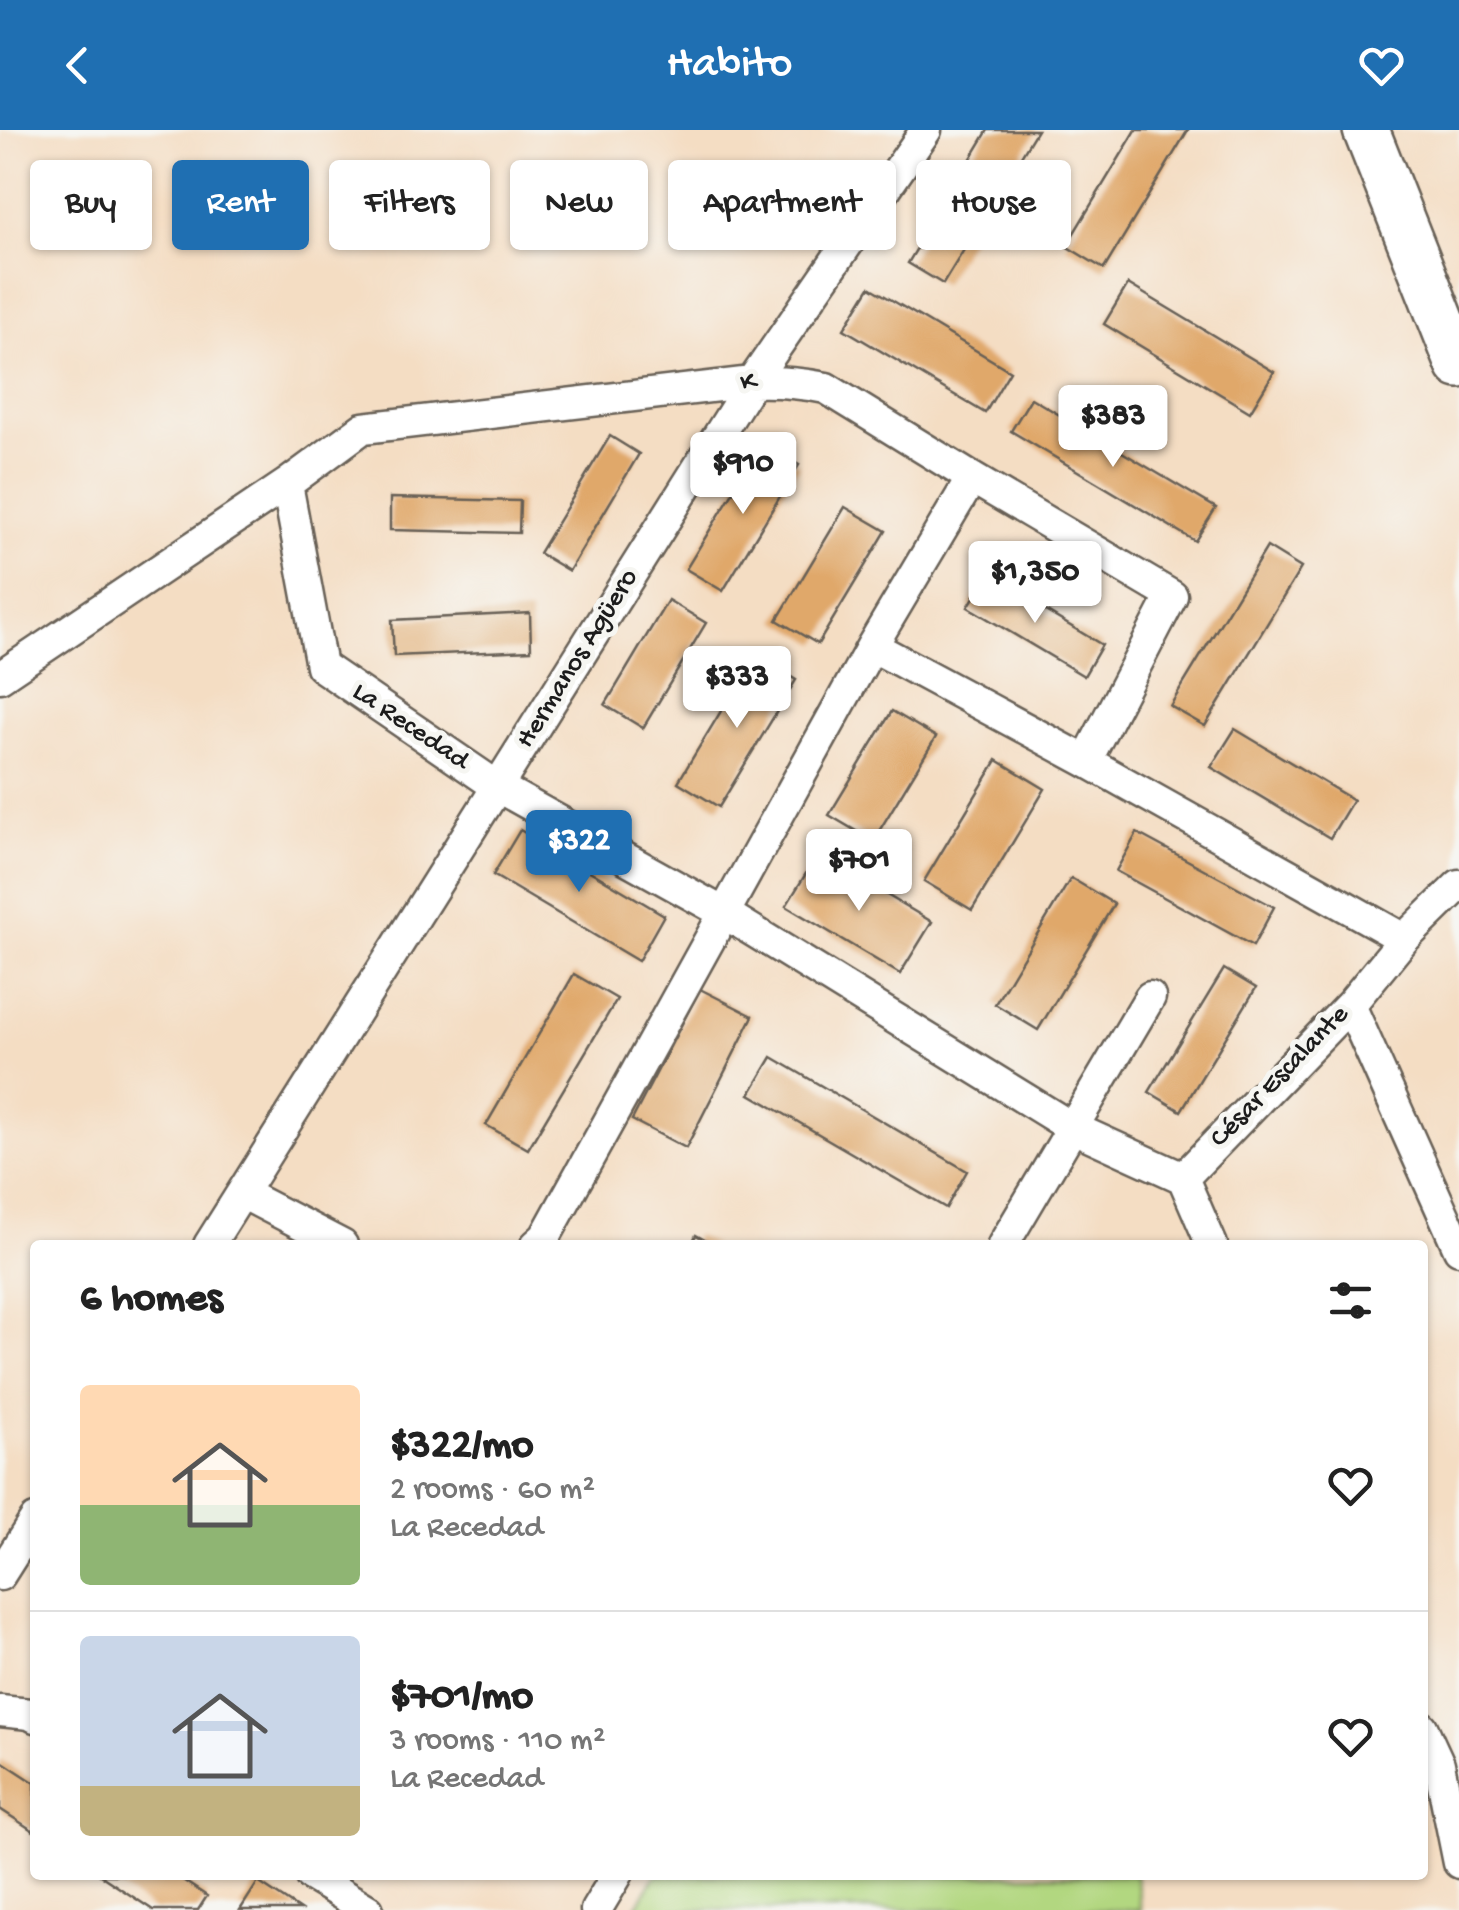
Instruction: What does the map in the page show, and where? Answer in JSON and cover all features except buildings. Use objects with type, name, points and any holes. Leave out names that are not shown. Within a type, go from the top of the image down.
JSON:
[{"type":"street","name":"Hermanos Agüero","points":[[212,1240],[752,382],[926,130]]},
{"type":"street","points":[[1366,130],[1459,365]]},
{"type":"street","name":"K","points":[[0,677],[364,428],[752,382],[805,384],[826,388],[1172,596],[1086,762]]},
{"type":"street","points":[[542,1240],[872,646],[972,478]]},
{"type":"street","name":"La Recedad","points":[[287,484],[321,666],[498,787],[724,913],[1071,1127]]},
{"type":"street","points":[[872,646],[1404,938]]},
{"type":"street","name":"César Escalante","points":[[1183,1178],[1350,1005],[1404,938],[1459,884]]},
{"type":"street","points":[[1006,1240],[1150,997]]},
{"type":"street","points":[[1350,1005],[1459,1249]]},
{"type":"street","points":[[1071,1127],[1183,1178],[1210,1240]]},
{"type":"street","points":[[242,1193],[332,1240]]},
{"type":"street","points":[[0,1576],[30,1528]]},
{"type":"street","points":[[0,1711],[30,1714]]},
{"type":"street","points":[[1428,1739],[1440,1763],[1459,1862]]},
{"type":"street","points":[[318,1880],[368,1910]]},
{"type":"street","points":[[596,1910],[615,1880]]},
{"type":"green space","points":[[653,1880],[1137,1880],[1141,1910],[634,1910]]}]
